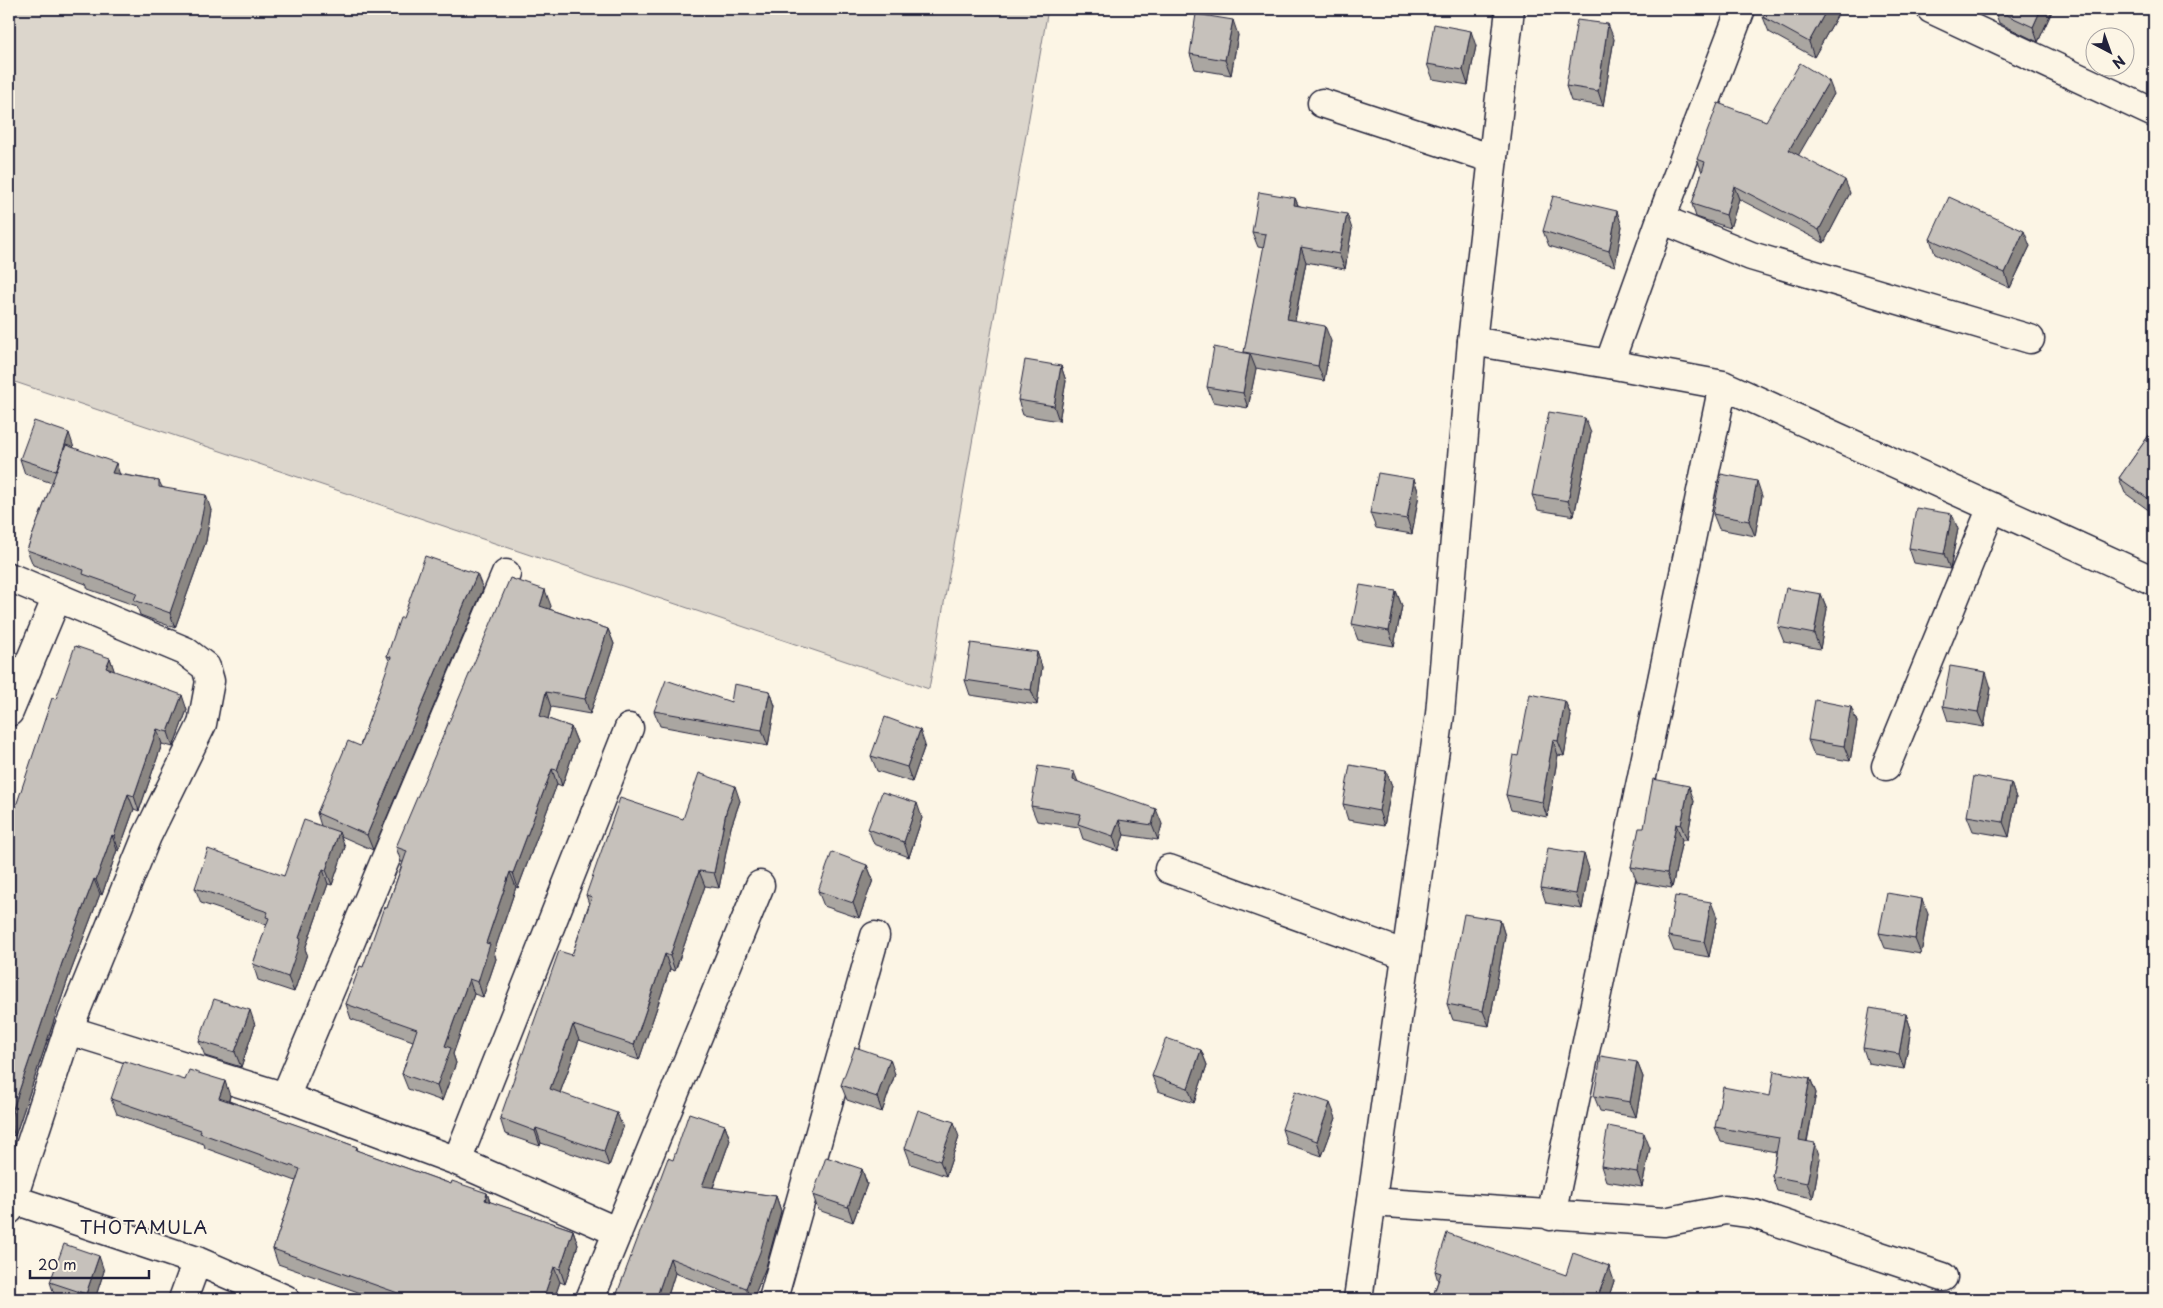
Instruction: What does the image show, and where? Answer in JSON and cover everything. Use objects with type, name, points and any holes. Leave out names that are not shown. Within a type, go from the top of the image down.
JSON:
[{"type":"street","points":[[1358,1299],[1440,714],[1472,341],[1510,9]]},
{"type":"street","points":[[1609,364],[1661,219],[1741,9]]},
{"type":"street","points":[[1931,9],[2154,113]]},
{"type":"street","points":[[1322,102],[1493,159]]},
{"type":"street","points":[[1661,219],[1751,256],[2030,339]]},
{"type":"street","points":[[1472,341],[1723,385],[2154,580]]},
{"type":"street","points":[[1551,1216],[1723,385]]},
{"type":"street","points":[[1886,766],[1992,507]]},
{"type":"street","points":[[285,1096],[506,574]]},
{"type":"street","points":[[9,577],[185,651],[206,667],[210,681],[202,724],[147,836],[68,1030],[10,1203],[197,1262],[285,1299]]},
{"type":"street","points":[[9,712],[57,597]]},
{"type":"street","points":[[457,1161],[629,728]]},
{"type":"street","points":[[1169,869],[1406,955]]},
{"type":"street","points":[[590,1299],[760,884]]},
{"type":"street","points":[[773,1299],[875,936]]},
{"type":"street","points":[[68,1030],[285,1096],[457,1161],[618,1232]]},
{"type":"street","points":[[1372,1202],[1551,1216],[1664,1222],[1725,1210],[1754,1214],[1942,1277]]},
{"type":"street","points":[[183,1299],[197,1262]]},
{"type":"shaded area","points":[[9,9],[1048,9],[929,689],[9,380]]},
{"type":"building","points":[[1768,9],[1827,9],[1809,42],[1763,17]]},
{"type":"building","points":[[1994,9],[2041,9],[2033,27]]},
{"type":"building","points":[[1196,14],[1233,20],[1225,60],[1190,54]]},
{"type":"building","points":[[1577,20],[1608,24],[1598,91],[1566,86]]},
{"type":"building","points":[[1434,24],[1471,31],[1463,70],[1427,64]]},
{"type":"building","points":[[1800,63],[1829,81],[1789,150],[1845,180],[1819,230],[1734,186],[1726,215],[1692,204],[1705,162],[1697,159],[1718,103],[1766,121]]},
{"type":"building","points":[[1259,192],[1295,198],[1294,205],[1347,214],[1339,254],[1301,247],[1287,319],[1325,326],[1318,366],[1244,352],[1266,234],[1252,232]]},
{"type":"building","points":[[1553,196],[1617,211],[1609,251],[1543,231]]},
{"type":"building","points":[[1949,197],[2024,231],[2005,273],[1930,239]]},
{"type":"building","points":[[1214,347],[1250,354],[1243,393],[1207,387]]},
{"type":"building","points":[[1025,360],[1061,366],[1054,406],[1018,400]]},
{"type":"building","points":[[1549,412],[1585,418],[1568,501],[1532,495]]},
{"type":"building","points":[[34,421],[69,433],[56,471],[20,459]]},
{"type":"building","points":[[2154,428],[2154,500],[2153,502],[2119,478]]},
{"type":"building","points":[[66,445],[116,463],[112,473],[159,481],[159,487],[206,495],[200,526],[170,613],[134,600],[137,593],[83,574],[84,570],[27,550]]},
{"type":"building","points":[[1378,473],[1414,479],[1407,519],[1370,513]]},
{"type":"building","points":[[1721,474],[1757,481],[1749,521],[1713,514]]},
{"type":"building","points":[[1916,508],[1952,514],[1944,554],[1909,548]]},
{"type":"building","points":[[425,556],[477,574],[367,835],[317,813],[348,741],[360,746],[391,657],[387,656],[400,618],[403,618]]},
{"type":"building","points":[[510,578],[545,590],[540,606],[608,629],[585,699],[546,692],[540,716],[571,727],[557,770],[552,769],[513,873],[510,872],[486,943],[490,944],[478,982],[469,979],[445,1046],[451,1048],[437,1086],[402,1074],[417,1029],[346,1004],[360,966],[363,967],[384,907],[387,908],[407,851],[396,847]]},
{"type":"building","points":[[1360,585],[1396,591],[1389,631],[1352,624]]},
{"type":"building","points":[[1786,588],[1821,594],[1814,634],[1778,627]]},
{"type":"building","points":[[971,643],[1037,652],[1031,690],[965,680]]},
{"type":"building","points":[[75,646],[110,658],[106,668],[182,695],[168,732],[157,729],[134,796],[128,794],[114,836],[112,835],[62,963],[9,1121],[9,822],[52,698],[56,699]]},
{"type":"building","points":[[1950,666],[1986,672],[1978,712],[1943,706]]},
{"type":"building","points":[[666,680],[731,702],[734,684],[770,691],[762,730],[654,711]]},
{"type":"building","points":[[1530,694],[1565,701],[1558,741],[1553,740],[1542,802],[1506,795],[1513,755],[1518,756]]},
{"type":"building","points":[[1815,700],[1851,707],[1844,746],[1808,740]]},
{"type":"building","points":[[885,717],[920,730],[907,767],[871,756]]},
{"type":"building","points":[[1350,765],[1386,771],[1379,811],[1343,804]]},
{"type":"building","points":[[1038,766],[1074,772],[1073,780],[1156,809],[1152,825],[1119,820],[1113,836],[1078,824],[1081,814],[1031,806]]},
{"type":"building","points":[[699,773],[735,786],[726,812],[714,873],[699,871],[670,956],[665,954],[634,1045],[573,1025],[550,1089],[617,1113],[604,1151],[536,1128],[535,1131],[500,1118],[559,951],[572,955],[592,897],[586,895],[620,798],[683,819]]},
{"type":"building","points":[[1974,776],[2011,783],[2003,822],[1967,816]]},
{"type":"building","points":[[1653,779],[1689,786],[1681,825],[1676,824],[1667,873],[1631,867],[1639,828],[1644,828]]},
{"type":"building","points":[[882,792],[917,803],[904,842],[868,829]]},
{"type":"building","points":[[304,820],[339,832],[326,870],[323,869],[299,938],[301,939],[288,977],[253,964],[269,918],[266,917],[268,912],[195,888],[208,849],[284,876]]},
{"type":"building","points":[[1548,848],[1584,854],[1576,894],[1541,888]]},
{"type":"building","points":[[832,852],[867,865],[853,903],[818,891]]},
{"type":"building","points":[[1887,893],[1922,899],[1915,939],[1879,933]]},
{"type":"building","points":[[1675,896],[1711,902],[1704,942],[1668,936]]},
{"type":"building","points":[[1464,914],[1500,920],[1483,1011],[1447,1004]]},
{"type":"building","points":[[214,999],[250,1010],[235,1052],[199,1041]]},
{"type":"building","points":[[1870,1008],[1906,1014],[1899,1054],[1863,1048]]},
{"type":"building","points":[[1166,1038],[1201,1050],[1188,1088],[1152,1076]]},
{"type":"building","points":[[855,1047],[890,1059],[877,1097],[841,1085]]},
{"type":"building","points":[[1601,1056],[1637,1062],[1630,1102],[1594,1096]]},
{"type":"building","points":[[124,1061],[185,1080],[189,1070],[225,1081],[219,1098],[314,1131],[357,1147],[356,1150],[451,1184],[452,1181],[487,1193],[485,1200],[573,1230],[560,1269],[554,1267],[543,1299],[415,1299],[273,1249],[300,1169],[200,1133],[201,1130],[111,1099]]},
{"type":"building","points":[[1774,1071],[1810,1078],[1799,1140],[1815,1143],[1807,1183],[1772,1176],[1779,1138],[1715,1127],[1723,1087],[1770,1096]]},
{"type":"building","points":[[1295,1091],[1330,1103],[1317,1141],[1282,1129]]},
{"type":"building","points":[[918,1110],[954,1122],[940,1161],[905,1148]]},
{"type":"building","points":[[689,1113],[725,1125],[702,1186],[776,1196],[760,1252],[746,1288],[670,1258],[656,1299],[615,1299],[668,1158],[673,1160]]},
{"type":"building","points":[[1608,1126],[1644,1133],[1637,1172],[1601,1166]]},
{"type":"building","points":[[826,1157],[862,1169],[848,1207],[813,1195]]},
{"type":"building","points":[[1447,1233],[1566,1275],[1573,1253],[1609,1266],[1597,1299],[1583,1299],[1564,1293],[1561,1299],[1432,1299],[1441,1273],[1435,1271]]},
{"type":"building","points":[[64,1244],[99,1256],[86,1294],[50,1282]]},
{"type":"district","name":"THOTAMULA","points":[[144,1228]]}]
